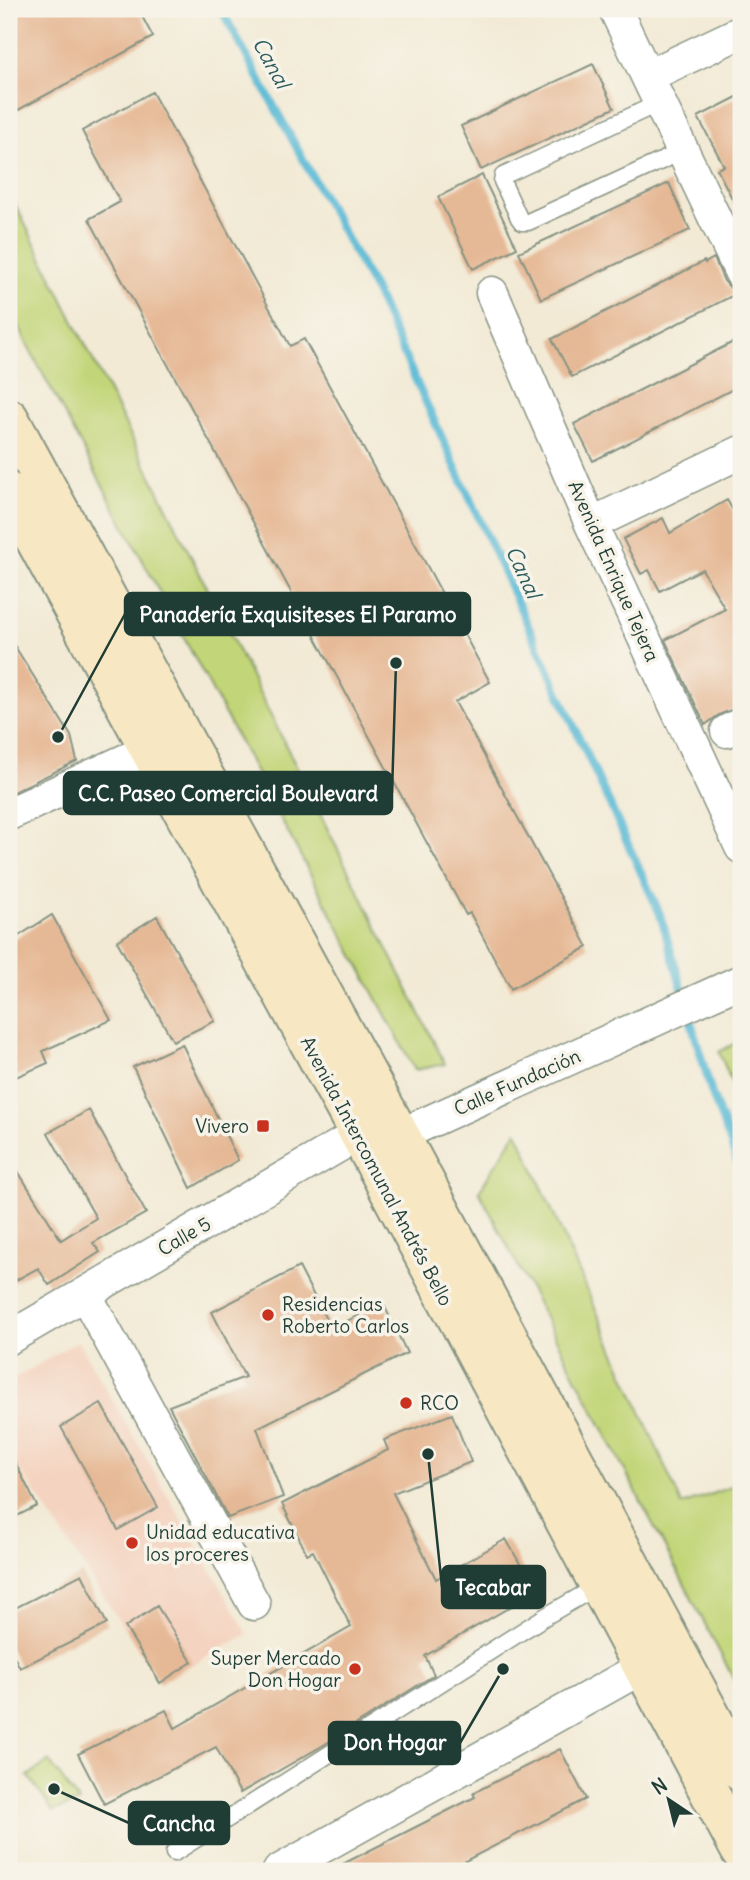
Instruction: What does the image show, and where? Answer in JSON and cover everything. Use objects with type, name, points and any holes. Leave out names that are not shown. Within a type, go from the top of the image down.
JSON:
[{"type":"main road","name":"Avenida Intercomunal Andrés Bello","points":[[9,418],[400,1135],[741,1772]]},
{"type":"main road","name":"Avenida Intercomunal Andrés Bello","points":[[9,492],[359,1134],[741,1852]]},
{"type":"street","points":[[615,9],[741,273]]},
{"type":"street","points":[[654,89],[741,32]]},
{"type":"street","name":"Avenida Enrique Tejera","points":[[492,293],[591,524],[741,847]]},
{"type":"street","points":[[591,524],[741,452]]},
{"type":"street","points":[[9,814],[148,750]]},
{"type":"street","name":"Calle Fundación","points":[[400,1135],[741,981]]},
{"type":"street","name":"Calle 5","points":[[9,1338],[359,1134]]},
{"type":"street","points":[[85,1294],[254,1604]]},
{"type":"street","points":[[279,1871],[643,1667]]},
{"type":"lane","points":[[654,89],[503,176],[502,181],[519,218],[522,222],[528,222],[683,151]]},
{"type":"lane","points":[[174,1853],[546,1616],[598,1586]]},
{"type":"shaded area","name":"Unidad educativa los proceres","points":[[78,1341],[248,1634],[160,1683],[9,1452],[9,1382]]},
{"type":"green space","points":[[9,192],[445,1064],[415,1070],[27,344],[9,303]]},
{"type":"green space","points":[[741,1040],[741,1104],[719,1052]]},
{"type":"green space","points":[[517,1131],[682,1505],[741,1483],[741,1693],[479,1191]]},
{"type":"green space","points":[[49,1761],[79,1802],[53,1811],[28,1776]]},
{"type":"building","points":[[9,9],[138,9],[153,37],[9,115]]},
{"type":"building","points":[[593,64],[614,108],[481,170],[461,126]]},
{"type":"building","points":[[152,92],[290,346],[304,339],[490,682],[455,702],[588,947],[511,989],[470,913],[466,915],[89,219],[120,202],[82,131]]},
{"type":"building","points":[[741,95],[741,216],[717,169],[724,166],[698,117]]},
{"type":"building","points":[[482,175],[517,248],[473,269],[438,197]]},
{"type":"building","points":[[669,183],[690,230],[541,299],[519,252]]},
{"type":"building","points":[[714,258],[724,281],[736,294],[572,377],[552,339]]},
{"type":"building","points":[[741,338],[741,385],[593,461],[574,424]]},
{"type":"building","points":[[727,500],[741,524],[741,706],[719,715],[705,725],[665,640],[725,609],[702,569],[660,591],[649,570],[641,574],[623,539],[663,518],[670,533]]},
{"type":"building","points":[[9,637],[71,736],[77,761],[9,794]]},
{"type":"building","points":[[52,915],[111,1020],[43,1051],[48,1063],[9,1080],[9,942]]},
{"type":"building","points":[[157,916],[215,1021],[173,1041],[117,941]]},
{"type":"building","points":[[182,1044],[238,1160],[191,1188],[133,1067]]},
{"type":"building","points":[[89,1110],[146,1213],[93,1243],[100,1252],[49,1285],[38,1268],[9,1284],[9,1157],[61,1240],[96,1218],[48,1133]]},
{"type":"building","points":[[299,1267],[331,1329],[383,1303],[407,1353],[257,1428],[283,1497],[228,1518],[169,1406],[245,1377],[212,1312]]},
{"type":"building","points":[[101,1404],[158,1507],[118,1530],[61,1427]]},
{"type":"building","points":[[452,1414],[471,1462],[393,1493],[436,1579],[506,1539],[536,1592],[425,1656],[434,1675],[322,1746],[240,1793],[216,1747],[104,1804],[78,1754],[166,1710],[175,1728],[351,1627],[313,1551],[307,1554],[282,1504],[388,1450],[384,1440]]},
{"type":"building","points":[[9,1450],[37,1506],[9,1520]]},
{"type":"building","points":[[82,1574],[107,1624],[20,1668],[9,1647],[9,1611]]},
{"type":"building","points":[[157,1606],[192,1662],[160,1683],[125,1627]]},
{"type":"building","points":[[560,1749],[586,1799],[465,1861],[466,1864],[452,1871],[329,1871],[475,1797],[473,1793]]},
{"type":"waterway","name":"Canal","points":[[221,9],[374,289],[660,914],[685,999]]},
{"type":"waterway","name":"Canal","points":[[688,1011],[712,1094],[741,1171]]},
{"type":"place","name":"C.C. Paseo Comercial Boulevard","points":[[396,663]]},
{"type":"place","name":"Panadería Exquisiteses El Paramo","points":[[58,737]]},
{"type":"place","name":"Vivero","points":[[263,1126]]},
{"type":"place","name":"Residencias Roberto Carlos","points":[[268,1315]]},
{"type":"place","name":"RCO","points":[[406,1403]]},
{"type":"place","name":"Tecabar","points":[[428,1454]]},
{"type":"place","name":"Unidad educativa los proceres","points":[[132,1543]]},
{"type":"place","name":"Super Mercado Don Hogar","points":[[355,1669]]},
{"type":"place","name":"Don Hogar","points":[[503,1669]]},
{"type":"place","name":"Cancha","points":[[54,1789]]}]
